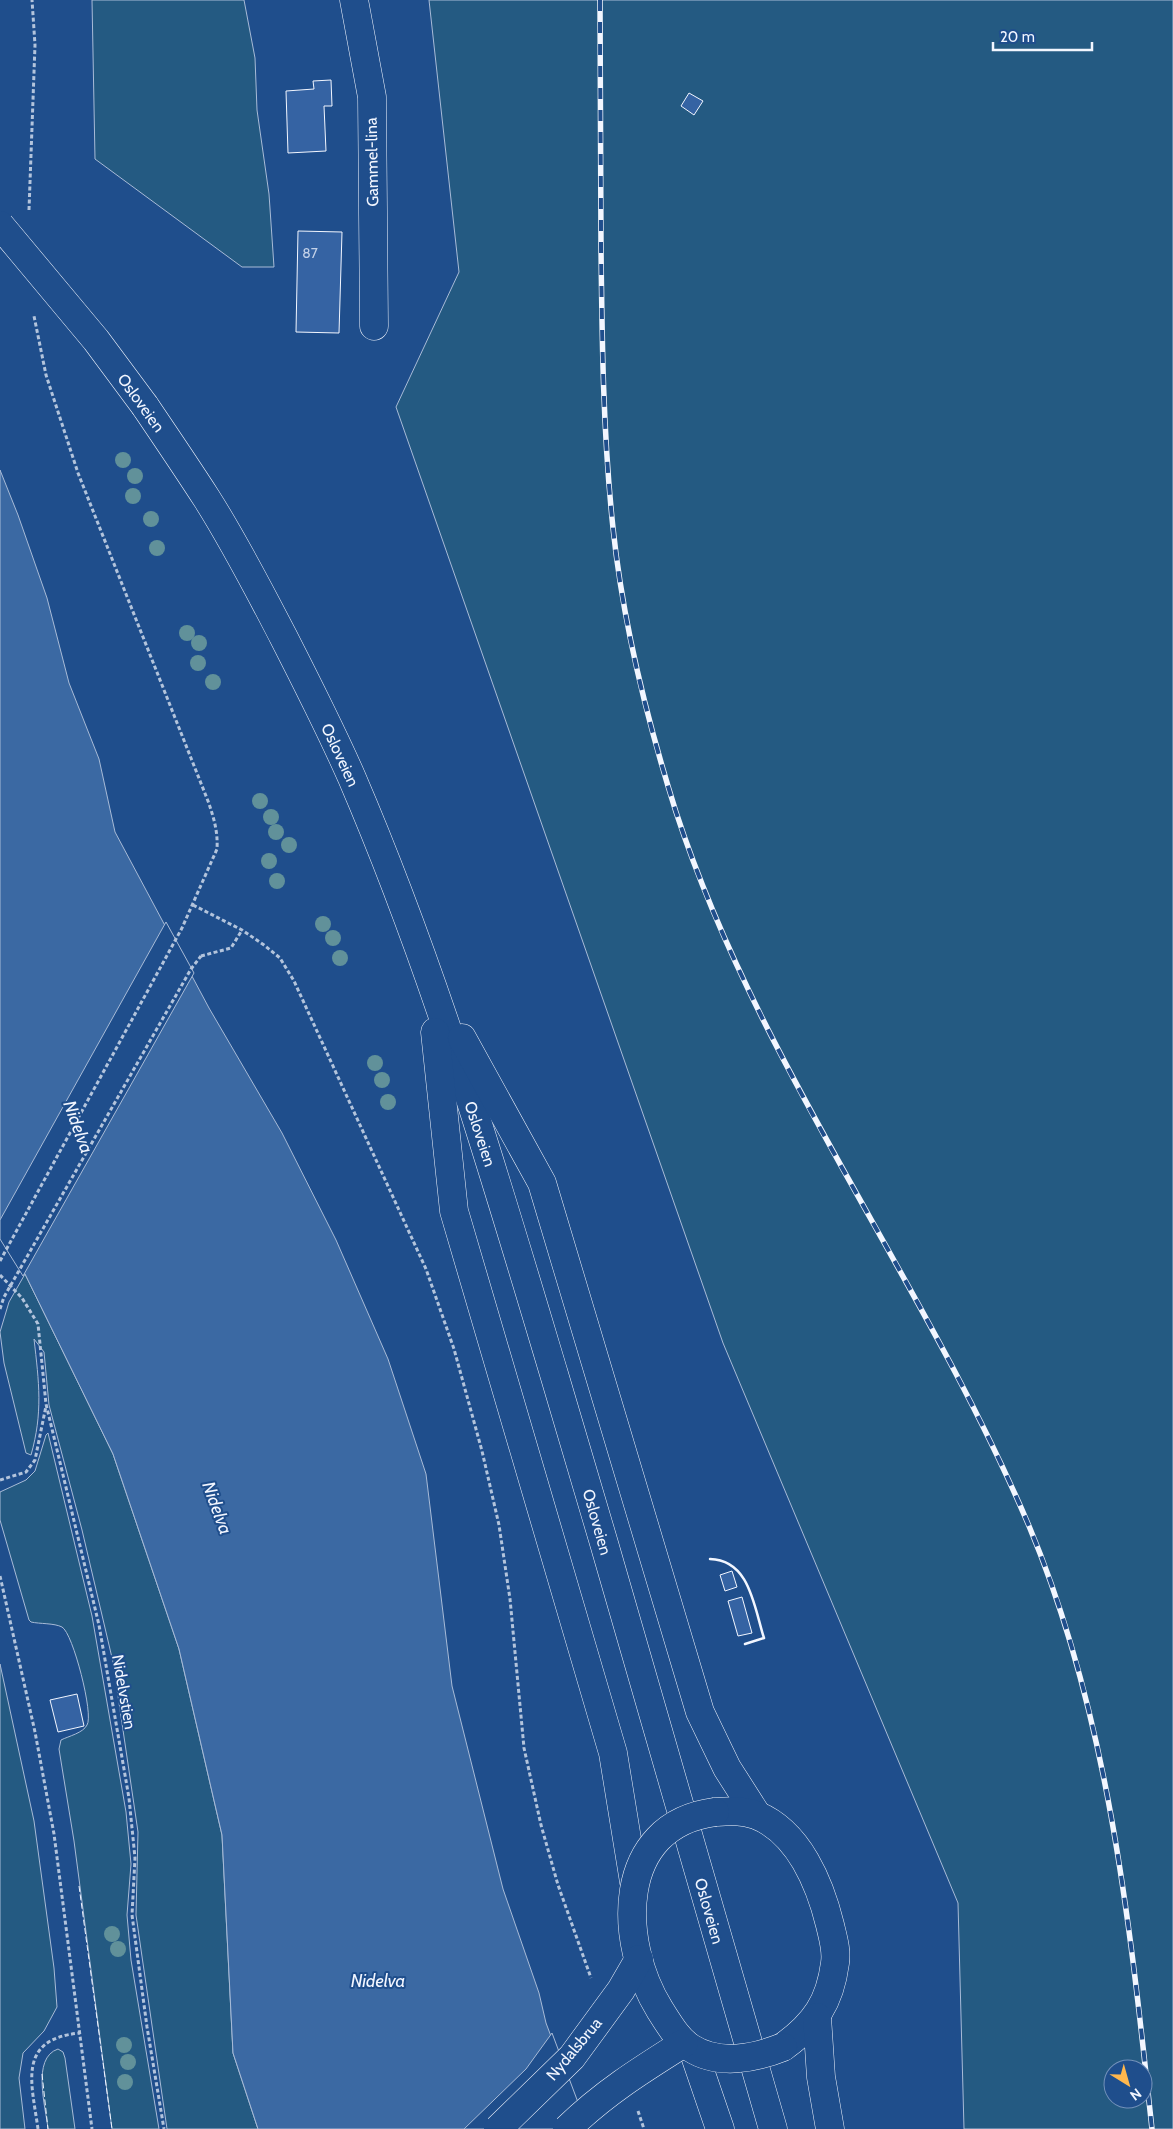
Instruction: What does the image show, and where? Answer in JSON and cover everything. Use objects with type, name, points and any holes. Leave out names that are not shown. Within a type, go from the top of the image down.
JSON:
[{"type":"main road","name":"Gammel-lina","points":[[354,0],[372,97],[374,326]]},
{"type":"main road","name":"Osloveien","points":[[0,225],[58,294],[146,406],[208,500],[252,576],[305,679],[350,775],[387,864],[430,978],[501,1197],[568,1421],[773,2129]]},
{"type":"main road","points":[[430,978],[454,1211],[613,1753],[634,1882],[631,1909],[639,1959],[647,1985],[656,2003],[669,2024],[689,2046],[720,2129]]},
{"type":"main road","points":[[430,978],[542,1183],[700,1712],[727,1768],[757,1815]]},
{"type":"main road","points":[[567,2129],[590,2106],[625,2079],[689,2046],[715,2056],[747,2058],[783,2047],[803,2032],[817,2017],[829,1990],[835,1962],[835,1946],[826,1909],[813,1876],[801,1855],[780,1831],[757,1815],[739,1810],[715,1812],[699,1814],[679,1823],[664,1834],[647,1853],[634,1882]]},
{"type":"main road","name":"Nydalsbrua","points":[[498,2129],[572,2057],[621,1990],[639,1959]]},
{"type":"main road","points":[[817,2017],[821,2077],[830,2129]]},
{"type":"path","points":[[29,217],[35,45],[32,0]]},
{"type":"path","points":[[0,1261],[182,928],[217,850],[216,825],[78,474],[46,375],[36,333],[33,306]]},
{"type":"path","points":[[193,905],[242,930],[280,958],[294,981],[426,1269],[454,1349],[482,1451],[499,1525],[510,1599],[524,1748],[541,1826],[558,1885],[594,1985]]},
{"type":"path","points":[[0,1309],[4,1297],[186,977],[201,956],[231,948],[242,930]]},
{"type":"path","name":"Nidelvstien","points":[[0,1276],[22,1298],[38,1324],[46,1404],[99,1625],[129,1798],[135,1858],[132,1915],[147,2027],[164,2129]]},
{"type":"path","points":[[0,1480],[26,1472],[35,1460],[46,1404]]},
{"type":"path","points":[[0,1576],[35,1732],[54,1834],[92,2129]]},
{"type":"path","points":[[38,2129],[31,2073],[32,2064],[41,2049],[48,2043],[64,2034],[80,2033]]},
{"type":"path","points":[[635,2102],[644,2129]]},
{"type":"shaded area","points":[[92,0],[244,0],[255,58],[257,110],[269,194],[274,267],[242,267],[95,159]]},
{"type":"shaded area","points":[[429,0],[1173,0],[1173,2129],[964,2129],[958,1903],[723,1343],[396,407],[459,272]]},
{"type":"shaded area","points":[[25,1274],[113,1454],[179,1649],[222,1835],[233,2053],[258,2129],[167,2129],[136,1915],[138,1832],[113,1662],[82,1530],[49,1405],[44,1352],[34,1339],[39,1411],[31,1455],[26,1453],[4,1363],[0,1332],[9,1302]]},
{"type":"shaded area","points":[[48,1433],[92,1616],[126,1812],[131,1864],[127,1915],[131,1960],[159,2129],[112,2129],[74,1841],[59,1749],[61,1740],[85,1728],[88,1718],[88,1706],[77,1658],[67,1633],[62,1627],[31,1622],[29,1620],[0,1520],[0,1492],[26,1480],[35,1471]]},
{"type":"shaded area","points":[[0,1664],[34,1821],[54,1968],[57,2007],[44,2031],[23,2053],[19,2078],[25,2129],[0,2129]]},
{"type":"shaded area","points":[[58,2049],[63,2052],[65,2058],[75,2129],[48,2129],[43,2097],[42,2073],[45,2062],[50,2054]]},
{"type":"water","name":"Nidelva","points":[[0,470],[47,598],[69,683],[99,759],[115,832],[209,1008],[282,1133],[336,1240],[388,1359],[426,1474],[452,1686],[503,1889],[539,1993],[546,2023],[586,2129],[258,2129],[233,2053],[222,1835],[179,1649],[113,1454],[25,1274],[0,1235]]},
{"type":"pier","points":[[166,922],[194,973],[23,1276],[0,1239],[0,1220]]},
{"type":"pier","points":[[552,2033],[588,2129],[464,2129],[526,2069]]},
{"type":"building","points":[[331,80],[332,106],[324,106],[326,151],[288,153],[286,91],[314,89],[313,81]]},
{"type":"building","points":[[689,93],[703,101],[694,115],[681,106]]},
{"type":"building","points":[[298,231],[342,232],[339,333],[296,332]]},
{"type":"building","points":[[732,1571],[737,1587],[725,1591],[720,1575]]},
{"type":"building","points":[[742,1597],[752,1633],[738,1636],[728,1601]]},
{"type":"building","points":[[77,1694],[84,1726],[58,1732],[50,1700]]},
{"type":"railway","points":[[600,0],[602,317],[607,458],[617,564],[623,600],[637,672],[655,742],[676,812],[711,906],[752,996],[797,1085],[942,1347],[987,1435],[1029,1526],[1056,1598],[1079,1672],[1097,1747],[1112,1823],[1125,1899],[1152,2129]]},
{"type":"fence","points":[[79,1886],[112,2129]]},
{"type":"fence","points":[[42,2074],[48,2129]]},
{"type":"wall","points":[[710,1559],[723,1561],[734,1567],[748,1587],[764,1638],[745,1644]]}]
